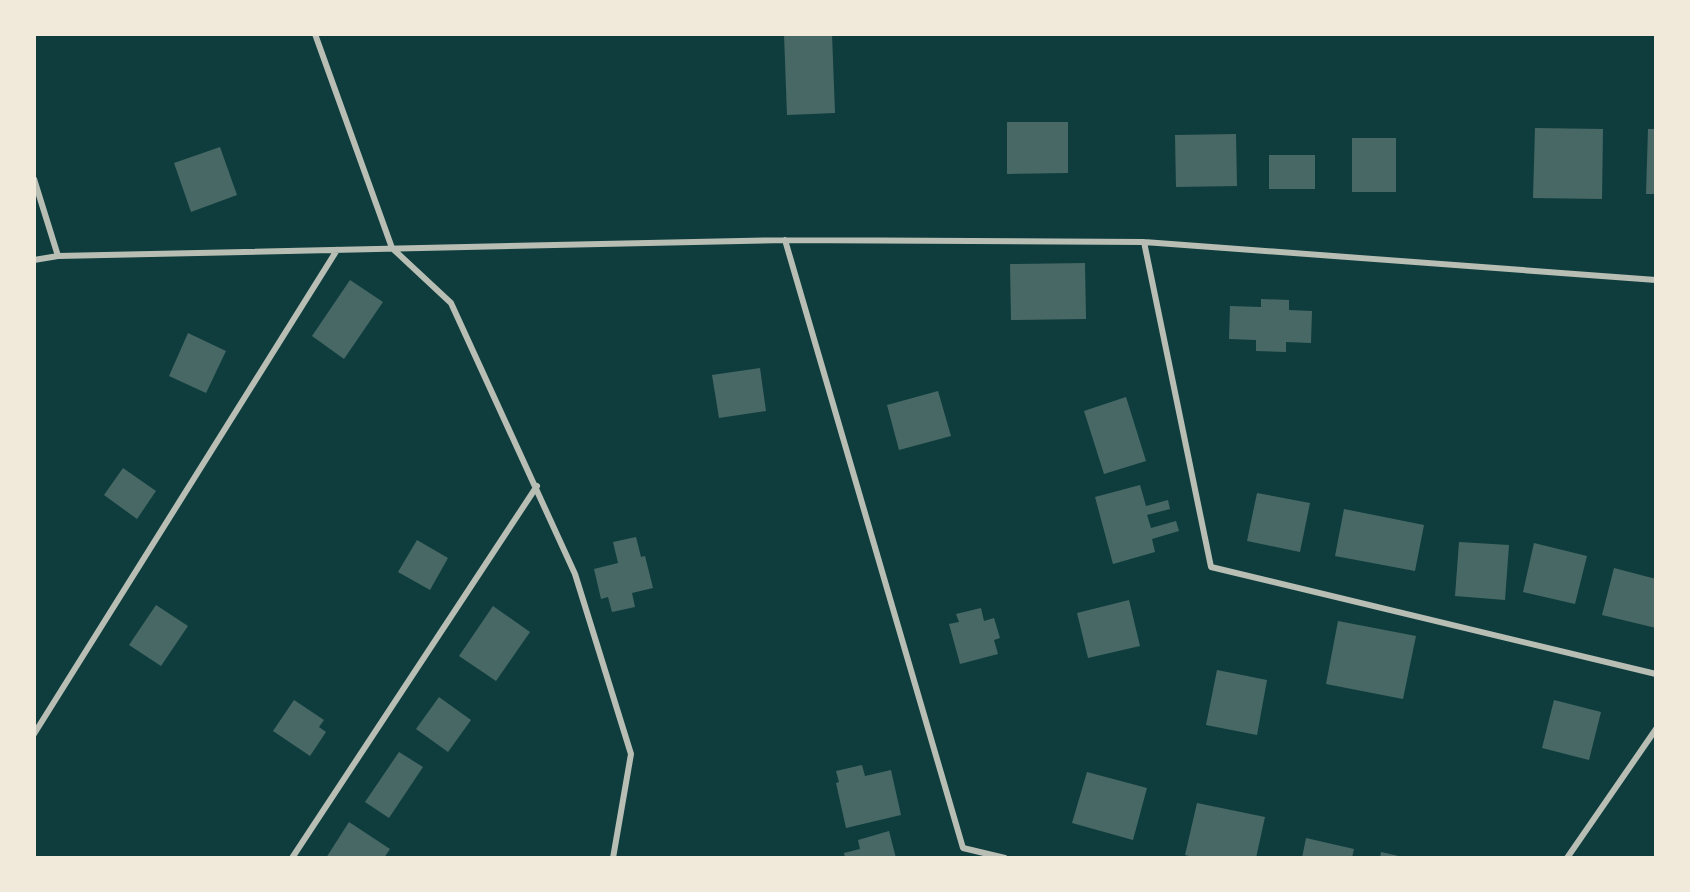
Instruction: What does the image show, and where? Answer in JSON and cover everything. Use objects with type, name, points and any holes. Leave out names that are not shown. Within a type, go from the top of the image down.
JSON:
[{"type":"street","points":[[315,34],[392,248],[451,303],[575,573],[631,754],[613,858]]},
{"type":"street","points":[[34,179],[58,256]]},
{"type":"street","points":[[785,240],[963,848],[1005,858]]},
{"type":"street","points":[[34,260],[58,256],[785,240],[1144,242],[1656,280]]},
{"type":"street","points":[[1144,242],[1211,567],[1656,674]]},
{"type":"street","points":[[34,734],[337,250]]},
{"type":"street","points":[[292,858],[537,486]]},
{"type":"street","points":[[1567,858],[1656,729]]},
{"type":"building","points":[[784,34],[832,34],[835,113],[787,115]]},
{"type":"building","points":[[1007,122],[1068,122],[1068,173],[1007,174]]},
{"type":"building","points":[[1535,128],[1603,129],[1602,199],[1533,198]]},
{"type":"building","points":[[1648,129],[1656,129],[1656,194],[1646,194]]},
{"type":"building","points":[[1236,134],[1237,186],[1176,187],[1175,135]]},
{"type":"building","points":[[1352,138],[1396,138],[1396,192],[1352,192]]},
{"type":"building","points":[[220,147],[237,195],[191,212],[174,163]]},
{"type":"building","points":[[1269,155],[1315,155],[1315,189],[1269,189]]},
{"type":"building","points":[[1085,263],[1086,319],[1011,320],[1010,264]]},
{"type":"building","points":[[350,280],[383,302],[344,359],[312,336]]},
{"type":"building","points":[[1261,299],[1289,300],[1289,310],[1312,311],[1311,343],[1286,342],[1286,352],[1256,351],[1256,340],[1229,339],[1230,306],[1261,307]]},
{"type":"building","points":[[188,333],[226,351],[206,393],[169,376]]},
{"type":"building","points":[[760,368],[766,411],[719,418],[712,375]]},
{"type":"building","points":[[938,391],[951,436],[899,450],[887,405]]},
{"type":"building","points":[[1126,397],[1146,461],[1104,474],[1084,411]]},
{"type":"building","points":[[123,468],[156,491],[137,519],[104,495]]},
{"type":"building","points":[[1140,485],[1146,506],[1168,500],[1170,509],[1147,515],[1151,528],[1176,521],[1179,531],[1152,539],[1155,552],[1113,564],[1095,497]]},
{"type":"building","points":[[1257,493],[1310,503],[1300,552],[1247,541]]},
{"type":"building","points":[[1344,509],[1424,525],[1415,571],[1335,556]]},
{"type":"building","points":[[636,537],[641,557],[645,556],[653,588],[632,593],[635,607],[612,612],[608,597],[601,599],[594,569],[618,563],[613,542]]},
{"type":"building","points":[[417,540],[448,558],[430,590],[398,572]]},
{"type":"building","points":[[1459,542],[1509,545],[1505,600],[1455,596]]},
{"type":"building","points":[[1534,543],[1587,556],[1575,604],[1523,592]]},
{"type":"building","points":[[1614,568],[1656,579],[1656,628],[1602,615]]},
{"type":"building","points":[[1129,600],[1140,646],[1088,658],[1077,613]]},
{"type":"building","points":[[156,605],[188,626],[161,666],[129,645]]},
{"type":"building","points":[[493,606],[530,632],[496,681],[459,656]]},
{"type":"building","points":[[981,608],[984,621],[994,618],[1000,638],[994,640],[998,654],[960,664],[949,624],[959,622],[956,614]]},
{"type":"building","points":[[1338,621],[1416,636],[1403,699],[1326,684]]},
{"type":"building","points":[[1217,670],[1267,680],[1257,735],[1206,725]]},
{"type":"building","points":[[439,697],[471,720],[448,752],[416,729]]},
{"type":"building","points":[[294,700],[324,720],[319,727],[326,732],[310,756],[273,731]]},
{"type":"building","points":[[1554,700],[1601,712],[1589,760],[1542,748]]},
{"type":"building","points":[[399,752],[423,767],[389,818],[365,802]]},
{"type":"building","points":[[862,765],[865,776],[891,770],[901,815],[846,828],[836,783],[839,782],[836,771]]},
{"type":"building","points":[[1087,772],[1147,788],[1133,840],[1072,823]]},
{"type":"building","points":[[1197,803],[1265,817],[1256,858],[1197,858],[1185,855]]},
{"type":"building","points":[[349,822],[390,849],[384,858],[326,858]]},
{"type":"building","points":[[889,831],[896,858],[845,858],[844,853],[860,849],[858,840]]},
{"type":"building","points":[[1306,838],[1354,849],[1352,858],[1302,858]]},
{"type":"building","points":[[1381,852],[1403,857],[1403,858],[1380,858]]}]
